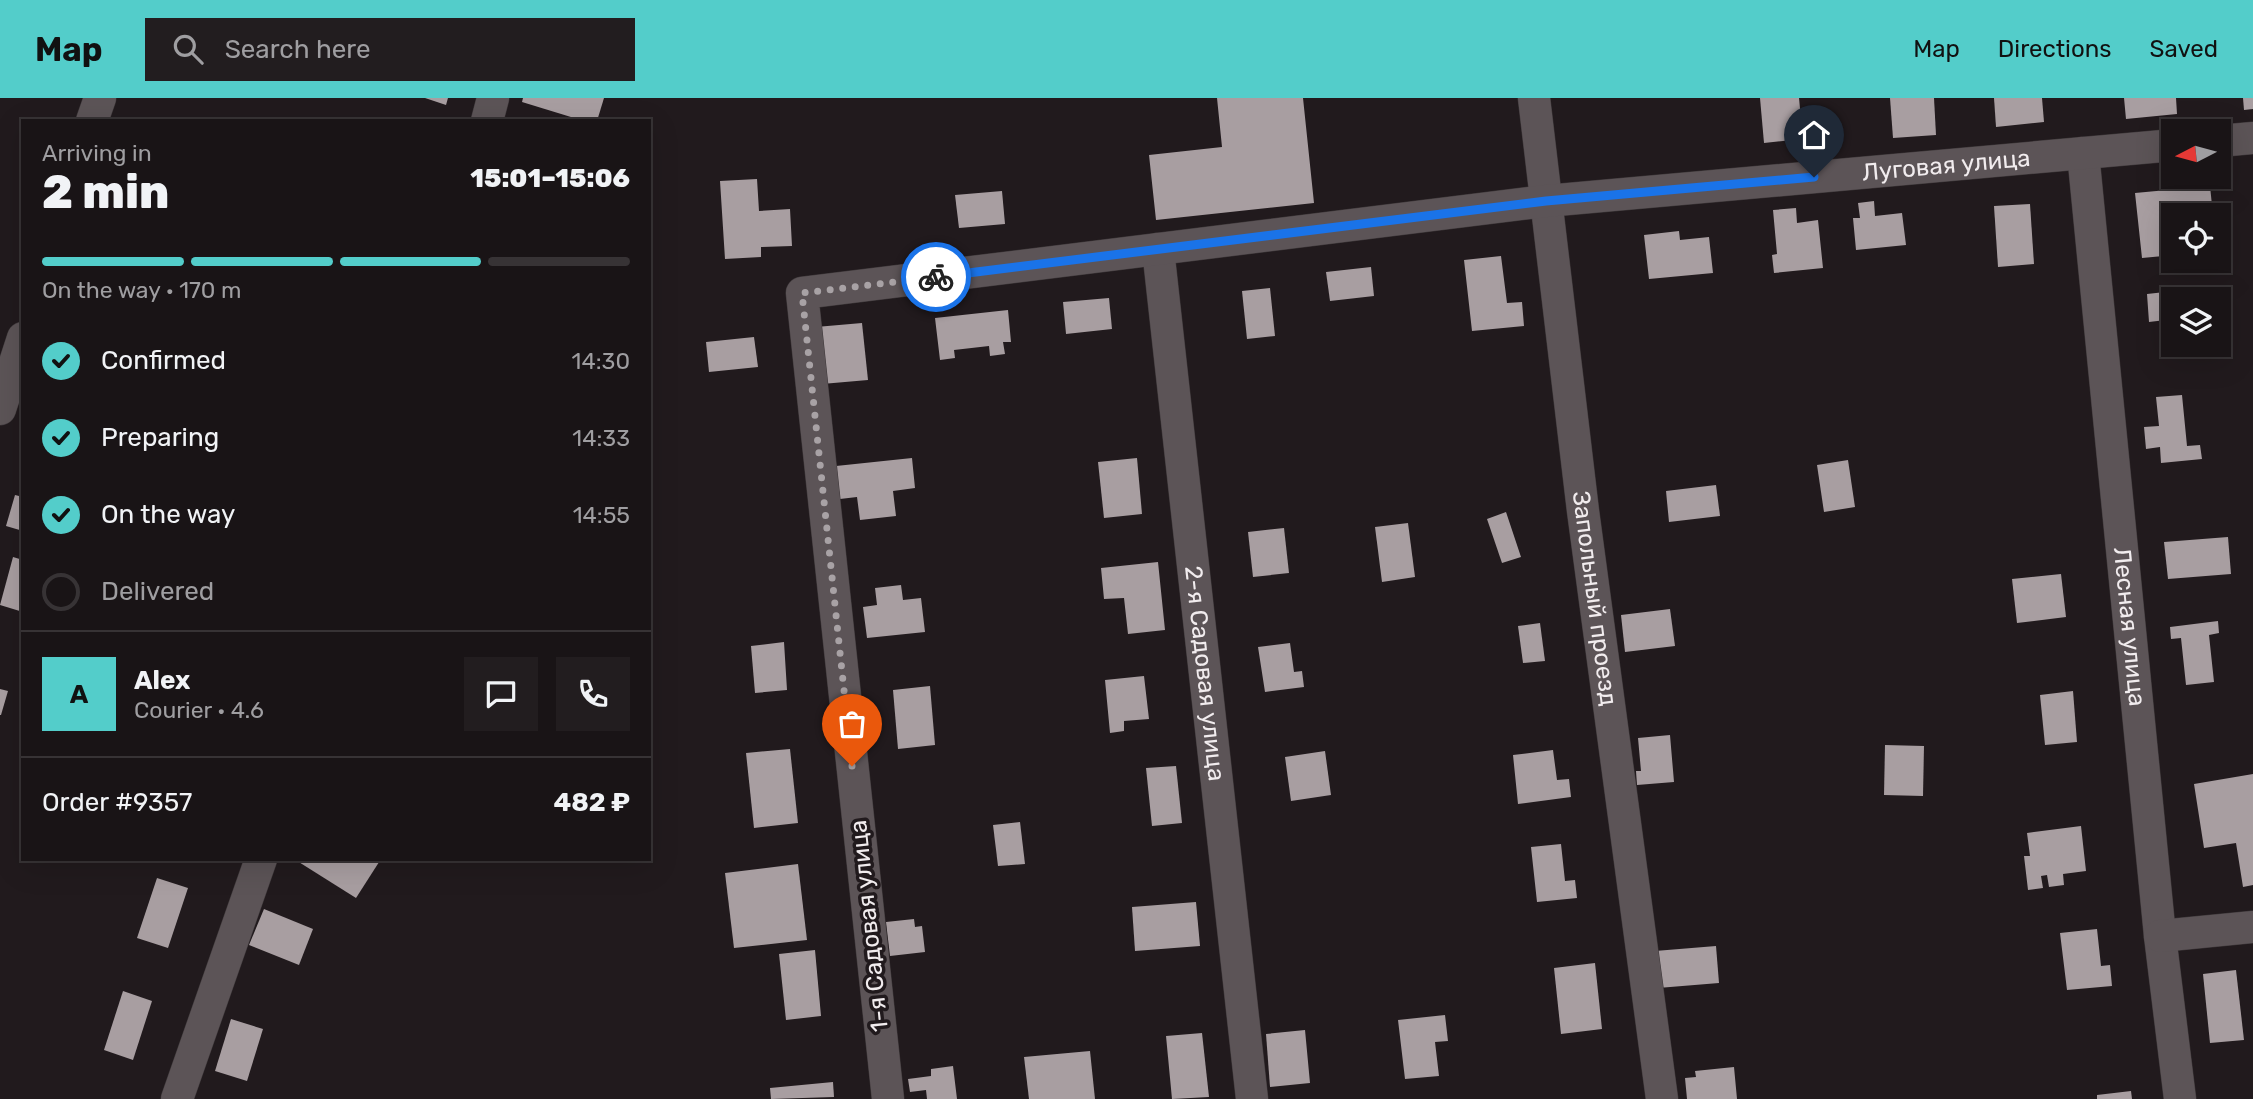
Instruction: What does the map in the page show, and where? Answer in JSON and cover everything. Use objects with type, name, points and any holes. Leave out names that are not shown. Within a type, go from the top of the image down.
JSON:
[{"type":"street","points":[[93,119],[100,98]]},
{"type":"street","points":[[487,119],[493,98]]},
{"type":"street","name":"Запольный проезд","points":[[1534,98],[1585,524],[1662,1099]]},
{"type":"street","points":[[2231,140],[2253,138]]},
{"type":"street","name":"Луговая улица","points":[[802,293],[1546,201],[2161,146]]},
{"type":"street","name":"Лесная улица","points":[[2083,153],[2160,936],[2180,1099]]},
{"type":"street","name":"2-я Садовая улица","points":[[1158,249],[1252,1099]]},
{"type":"street","name":"1-я Садовая улица","points":[[802,293],[888,1099]]},
{"type":"street","points":[[0,409],[21,344]]},
{"type":"street","points":[[177,1099],[260,861]]},
{"type":"street","points":[[2160,936],[2253,927]]},
{"type":"building","points":[[425,98],[448,98],[446,105]]},
{"type":"building","points":[[523,98],[604,98],[598,119],[577,119],[522,102]]},
{"type":"building","points":[[1217,98],[1303,98],[1314,203],[1156,220],[1149,155],[1222,147]]},
{"type":"building","points":[[1760,98],[1799,98],[1803,139],[1764,143]]},
{"type":"building","points":[[1890,98],[1934,98],[1936,135],[1893,138]]},
{"type":"building","points":[[1994,98],[2042,98],[2044,122],[1996,127]]},
{"type":"building","points":[[2124,98],[2176,98],[2177,114],[2126,119]]},
{"type":"building","points":[[2243,98],[2253,98],[2253,109],[2244,110]]},
{"type":"building","points":[[757,179],[759,211],[790,209],[792,246],[761,247],[761,257],[725,259],[720,181]]},
{"type":"building","points":[[2210,189],[2212,203],[2161,203],[2161,256],[2142,258],[2135,193]]},
{"type":"building","points":[[1002,191],[1005,224],[959,228],[955,195]]},
{"type":"building","points":[[1874,201],[1875,216],[1902,213],[1906,245],[1856,250],[1853,218],[1860,218],[1858,203]]},
{"type":"building","points":[[2030,204],[2034,264],[1998,267],[1994,206]]},
{"type":"building","points":[[1796,208],[1797,223],[1818,220],[1823,268],[1774,273],[1772,255],[1777,254],[1773,210]]},
{"type":"building","points":[[1679,231],[1680,240],[1709,237],[1713,273],[1649,279],[1644,235]]},
{"type":"building","points":[[1501,256],[1507,303],[1522,302],[1524,326],[1472,331],[1464,260]]},
{"type":"building","points":[[1371,267],[1374,296],[1330,301],[1326,272]]},
{"type":"building","points":[[1270,288],[1275,336],[1247,339],[1242,291]]},
{"type":"building","points":[[2161,292],[2161,321],[2149,322],[2147,294]]},
{"type":"building","points":[[1109,298],[1112,329],[1066,334],[1063,302]]},
{"type":"building","points":[[1008,310],[1011,342],[1003,342],[1005,354],[990,356],[989,346],[954,350],[955,358],[940,360],[935,318]]},
{"type":"building","points":[[862,323],[868,380],[822,384],[816,327]]},
{"type":"building","points":[[754,337],[758,367],[709,372],[706,342]]},
{"type":"building","points":[[2182,395],[2187,446],[2200,445],[2202,459],[2161,463],[2160,447],[2146,449],[2144,427],[2159,426],[2156,397]]},
{"type":"building","points":[[912,458],[915,488],[893,491],[896,516],[860,520],[857,497],[840,499],[836,466]]},
{"type":"building","points":[[1137,458],[1142,514],[1104,518],[1098,462]]},
{"type":"building","points":[[1848,460],[1855,507],[1824,512],[1817,465]]},
{"type":"building","points":[[1716,485],[1720,516],[1669,522],[1666,491]]},
{"type":"building","points":[[15,495],[21,496],[21,530],[6,526]]},
{"type":"building","points":[[1506,512],[1521,557],[1502,563],[1487,519]]},
{"type":"building","points":[[1408,523],[1415,577],[1382,582],[1375,527]]},
{"type":"building","points":[[1284,528],[1289,573],[1253,577],[1248,532]]},
{"type":"building","points":[[2228,537],[2231,574],[2168,579],[2164,542]]},
{"type":"building","points":[[13,557],[21,559],[21,611],[0,605]]},
{"type":"building","points":[[1158,562],[1165,630],[1128,634],[1124,598],[1104,599],[1101,568]]},
{"type":"building","points":[[2061,574],[2066,617],[2017,623],[2012,579]]},
{"type":"building","points":[[901,585],[903,600],[921,598],[925,632],[867,638],[863,607],[877,605],[875,588]]},
{"type":"building","points":[[1670,609],[1675,646],[1625,652],[1621,615]]},
{"type":"building","points":[[2218,621],[2219,633],[2209,635],[2214,682],[2186,685],[2181,638],[2171,639],[2170,627]]},
{"type":"building","points":[[1540,623],[1545,661],[1523,663],[1518,626]]},
{"type":"building","points":[[784,642],[787,690],[755,693],[751,646]]},
{"type":"building","points":[[1290,643],[1294,672],[1302,671],[1304,687],[1265,692],[1258,647]]},
{"type":"building","points":[[1144,676],[1149,719],[1124,721],[1124,731],[1110,733],[1105,680]]},
{"type":"building","points":[[930,686],[935,745],[898,749],[893,690]]},
{"type":"building","points":[[0,689],[8,691],[1,715],[0,715]]},
{"type":"building","points":[[2073,691],[2077,742],[2045,745],[2040,695]]},
{"type":"building","points":[[1670,735],[1674,782],[1637,785],[1636,771],[1641,771],[1638,738]]},
{"type":"building","points":[[1885,745],[1924,746],[1923,796],[1884,795]]},
{"type":"building","points":[[790,749],[798,823],[754,828],[746,753]]},
{"type":"building","points":[[1553,750],[1557,780],[1569,779],[1571,797],[1518,804],[1513,755]]},
{"type":"building","points":[[1325,751],[1331,795],[1291,801],[1285,757]]},
{"type":"building","points":[[1176,766],[1182,823],[1152,826],[1146,768]]},
{"type":"building","points":[[2253,774],[2253,885],[2243,887],[2236,843],[2204,848],[2194,784]]},
{"type":"building","points":[[1020,822],[1025,864],[998,866],[993,825]]},
{"type":"building","points":[[2081,826],[2086,871],[2063,874],[2064,885],[2049,887],[2047,875],[2041,876],[2043,888],[2028,890],[2024,856],[2030,856],[2027,833]]},
{"type":"building","points":[[1561,844],[1565,881],[1575,880],[1577,898],[1537,902],[1531,847]]},
{"type":"building","points":[[297,861],[380,861],[356,898]]},
{"type":"building","points":[[798,864],[807,940],[734,948],[725,873]]},
{"type":"building","points":[[157,878],[188,888],[168,948],[137,938]]},
{"type":"building","points":[[1196,902],[1200,946],[1135,951],[1132,907]]},
{"type":"building","points":[[264,909],[313,929],[299,965],[249,945]]},
{"type":"building","points":[[914,919],[915,927],[922,926],[925,952],[890,956],[886,922]]},
{"type":"building","points":[[2097,929],[2101,966],[2110,965],[2112,986],[2067,990],[2060,933]]},
{"type":"building","points":[[1716,946],[1719,983],[1658,988],[1655,951]]},
{"type":"building","points":[[815,950],[821,1016],[786,1020],[779,954]]},
{"type":"building","points":[[1595,963],[1602,1029],[1561,1034],[1554,968]]},
{"type":"building","points":[[2236,970],[2244,1040],[2210,1043],[2203,974]]},
{"type":"building","points":[[123,991],[152,1001],[133,1060],[104,1050]]},
{"type":"building","points":[[1445,1015],[1448,1041],[1435,1042],[1439,1076],[1405,1079],[1398,1020]]},
{"type":"building","points":[[231,1019],[263,1029],[247,1081],[215,1071]]},
{"type":"building","points":[[1305,1030],[1310,1083],[1270,1087],[1266,1034]]},
{"type":"building","points":[[1202,1033],[1209,1097],[1172,1099],[1166,1036]]},
{"type":"building","points":[[1090,1051],[1095,1099],[1029,1099],[1024,1057]]},
{"type":"building","points":[[953,1066],[957,1099],[927,1099],[926,1090],[910,1092],[908,1079],[931,1076],[931,1069]]},
{"type":"building","points":[[1734,1067],[1737,1099],[1687,1099],[1685,1078],[1696,1077],[1695,1071]]},
{"type":"building","points":[[833,1082],[834,1097],[771,1099],[770,1088]]},
{"type":"building","points":[[2131,1091],[2132,1099],[2097,1099],[2097,1095]]},
{"type":"way so far","points":[[852,766],[802,293],[936,277]]},
{"type":"route","points":[[936,277],[1546,201],[1814,177]]}]
